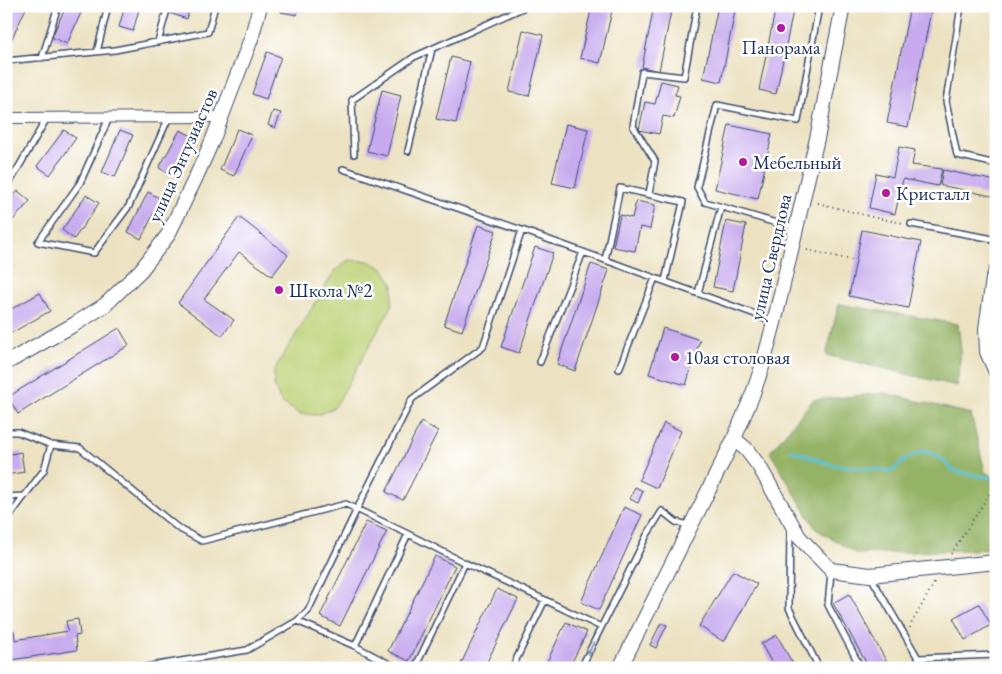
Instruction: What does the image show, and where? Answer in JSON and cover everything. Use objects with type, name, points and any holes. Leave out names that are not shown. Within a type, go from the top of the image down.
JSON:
[{"type":"street","name":"улица Энтузиастов","points":[[6,364],[105,305],[141,270],[168,235],[213,139],[251,39],[260,6]]},
{"type":"street","name":"улица Свердлова","points":[[620,668],[734,439],[763,364],[776,319],[798,226],[843,6]]},
{"type":"street","points":[[6,118],[221,116]]},
{"type":"street","points":[[996,271],[993,279],[986,329],[987,352],[996,372]]},
{"type":"street","points":[[734,439],[746,449],[760,466],[799,537],[831,570],[870,575],[996,562]]},
{"type":"lane","points":[[42,58],[58,6]]},
{"type":"lane","points":[[96,52],[108,6]]},
{"type":"lane","points":[[158,42],[168,6]]},
{"type":"lane","points":[[6,61],[114,50],[208,32],[215,6]]},
{"type":"lane","points":[[354,154],[352,100],[414,57],[527,6]]},
{"type":"lane","points":[[649,194],[654,161],[633,126],[642,72],[684,77],[697,6]]},
{"type":"lane","points":[[798,226],[783,225],[705,202],[697,187],[717,105],[798,120],[820,6]]},
{"type":"lane","points":[[961,6],[946,101],[957,155],[996,164]]},
{"type":"lane","points":[[408,151],[432,49]]},
{"type":"lane","points":[[110,117],[80,183],[38,242],[94,253],[129,206],[169,117]]},
{"type":"lane","points":[[6,188],[47,118]]},
{"type":"lane","points":[[344,169],[584,252],[755,314],[761,318],[776,319]]},
{"type":"lane","points":[[605,260],[620,188],[682,202],[665,281]]},
{"type":"lane","points":[[698,293],[721,207]]},
{"type":"lane","points":[[911,224],[988,238],[996,242]]},
{"type":"lane","points":[[139,668],[247,650],[297,621],[308,611],[412,399],[483,347],[522,230]]},
{"type":"lane","points":[[540,362],[584,252]]},
{"type":"lane","points":[[619,369],[656,278]]},
{"type":"lane","points":[[6,432],[18,432],[51,445],[80,448],[178,528],[202,541],[346,504],[601,627]]},
{"type":"lane","points":[[6,521],[44,470],[51,445]]},
{"type":"lane","points":[[6,498],[24,496]]},
{"type":"lane","points":[[581,668],[646,535],[662,511],[676,522],[691,526]]},
{"type":"lane","points":[[790,523],[789,608],[819,668]]},
{"type":"lane","points":[[355,646],[408,534]]},
{"type":"lane","points":[[415,668],[465,563]]},
{"type":"lane","points":[[831,570],[828,605],[862,668]]},
{"type":"lane","points":[[870,575],[918,658],[996,655]]},
{"type":"lane","points":[[512,668],[545,600]]},
{"type":"lane","points":[[297,621],[355,646],[397,668]]},
{"type":"path","points":[[818,203],[876,218],[911,224]]},
{"type":"path","points":[[807,250],[856,261]]},
{"type":"green space","points":[[348,260],[368,261],[383,268],[393,284],[392,306],[335,407],[318,415],[300,414],[281,402],[274,386],[274,370],[334,272]]},
{"type":"green space","points":[[839,304],[958,324],[961,350],[957,386],[826,355]]},
{"type":"green space","points":[[885,393],[971,414],[985,472],[996,478],[996,549],[857,554],[816,529],[770,452],[813,400]]},
{"type":"building","points":[[6,6],[27,6],[8,47],[6,47]]},
{"type":"building","points":[[66,6],[84,6],[67,44],[52,37]]},
{"type":"building","points":[[125,6],[140,6],[133,31],[119,27]]},
{"type":"building","points":[[172,6],[190,6],[187,19],[169,13]]},
{"type":"building","points":[[282,6],[299,6],[297,15],[281,12]]},
{"type":"building","points":[[592,6],[613,6],[600,63],[580,58]]},
{"type":"building","points":[[654,6],[672,6],[659,71],[642,67]]},
{"type":"building","points":[[718,6],[736,6],[721,82],[703,78]]},
{"type":"building","points":[[776,6],[794,6],[776,94],[759,90]]},
{"type":"building","points":[[910,6],[932,6],[908,127],[887,123]]},
{"type":"building","points":[[523,30],[543,35],[529,96],[509,92]]},
{"type":"building","points":[[267,52],[281,57],[266,99],[252,94]]},
{"type":"building","points":[[451,57],[470,62],[456,123],[436,119]]},
{"type":"building","points":[[661,81],[678,85],[675,95],[680,96],[674,118],[663,116],[659,134],[639,130],[645,102],[655,104]]},
{"type":"building","points":[[382,90],[401,95],[387,156],[367,151]]},
{"type":"building","points":[[273,111],[281,113],[275,128],[268,125]]},
{"type":"building","points":[[566,124],[588,129],[575,188],[552,183]]},
{"type":"building","name":"Мебельный","points":[[729,125],[772,134],[758,199],[715,189]]},
{"type":"building","points":[[237,129],[252,135],[234,176],[220,170]]},
{"type":"building","points":[[64,130],[76,138],[50,175],[37,166]]},
{"type":"building","points":[[120,130],[133,135],[115,177],[102,172]]},
{"type":"building","points":[[180,130],[194,137],[173,176],[159,168]]},
{"type":"building","points":[[899,147],[915,150],[912,165],[942,169],[938,186],[903,179],[895,214],[869,208],[876,173],[893,177]]},
{"type":"building","points":[[943,170],[996,181],[996,197],[940,185]]},
{"type":"building","points":[[18,191],[30,201],[6,228],[6,204]]},
{"type":"building","points":[[148,192],[161,199],[141,239],[128,232]]},
{"type":"building","points":[[86,195],[99,203],[74,239],[62,230]]},
{"type":"building","points":[[636,201],[655,205],[650,229],[640,227],[635,251],[613,247],[620,215],[632,218]]},
{"type":"building","points":[[239,217],[288,255],[272,276],[239,252],[204,299],[234,320],[222,336],[178,303]]},
{"type":"building","points":[[726,221],[746,225],[733,291],[713,287]]},
{"type":"building","points":[[478,225],[496,231],[462,331],[444,325]]},
{"type":"building","points":[[862,230],[921,242],[908,308],[849,296]]},
{"type":"building","points":[[535,247],[553,253],[519,353],[501,347]]},
{"type":"building","points":[[591,264],[609,270],[575,371],[557,364]]},
{"type":"building","points":[[40,293],[50,311],[6,336],[6,312]]},
{"type":"building","points":[[119,328],[129,345],[18,414],[8,397]]},
{"type":"building","name":"10ая столовая","points":[[663,328],[700,340],[686,385],[649,374]]},
{"type":"building","points":[[421,422],[438,431],[403,500],[386,492]]},
{"type":"building","points":[[664,423],[681,431],[657,488],[639,480]]},
{"type":"building","points":[[21,452],[24,472],[6,475],[6,455]]},
{"type":"building","points":[[635,487],[643,491],[638,503],[630,499]]},
{"type":"building","points":[[624,507],[642,515],[599,610],[581,602]]},
{"type":"building","points":[[366,522],[387,531],[340,626],[320,616]]},
{"type":"building","points":[[435,556],[455,566],[409,661],[388,651]]},
{"type":"building","points":[[733,571],[757,584],[724,642],[699,626]]},
{"type":"building","points":[[497,589],[518,599],[484,668],[459,668]]},
{"type":"building","points":[[849,594],[890,668],[869,668],[833,603]]},
{"type":"building","points":[[979,604],[991,625],[965,640],[953,618]]},
{"type":"building","points":[[78,619],[80,635],[75,636],[77,650],[11,660],[9,647],[6,648],[6,632],[14,631],[15,640],[68,631],[66,621]]},
{"type":"building","points":[[566,622],[587,632],[569,668],[544,668]]},
{"type":"building","points":[[661,623],[667,625],[656,648],[650,645]]},
{"type":"building","points":[[777,635],[795,668],[775,668],[761,644]]},
{"type":"waterway","points":[[791,450],[833,465],[892,471],[906,459],[924,451],[941,458],[954,471],[996,479]]},
{"type":"place","name":"Панорама","points":[[781,28]]},
{"type":"place","name":"Мебельный","points":[[743,162]]},
{"type":"place","name":"Кристалл","points":[[886,193]]},
{"type":"place","name":"Школа №2","points":[[279,290]]},
{"type":"place","name":"10ая столовая","points":[[675,357]]}]
